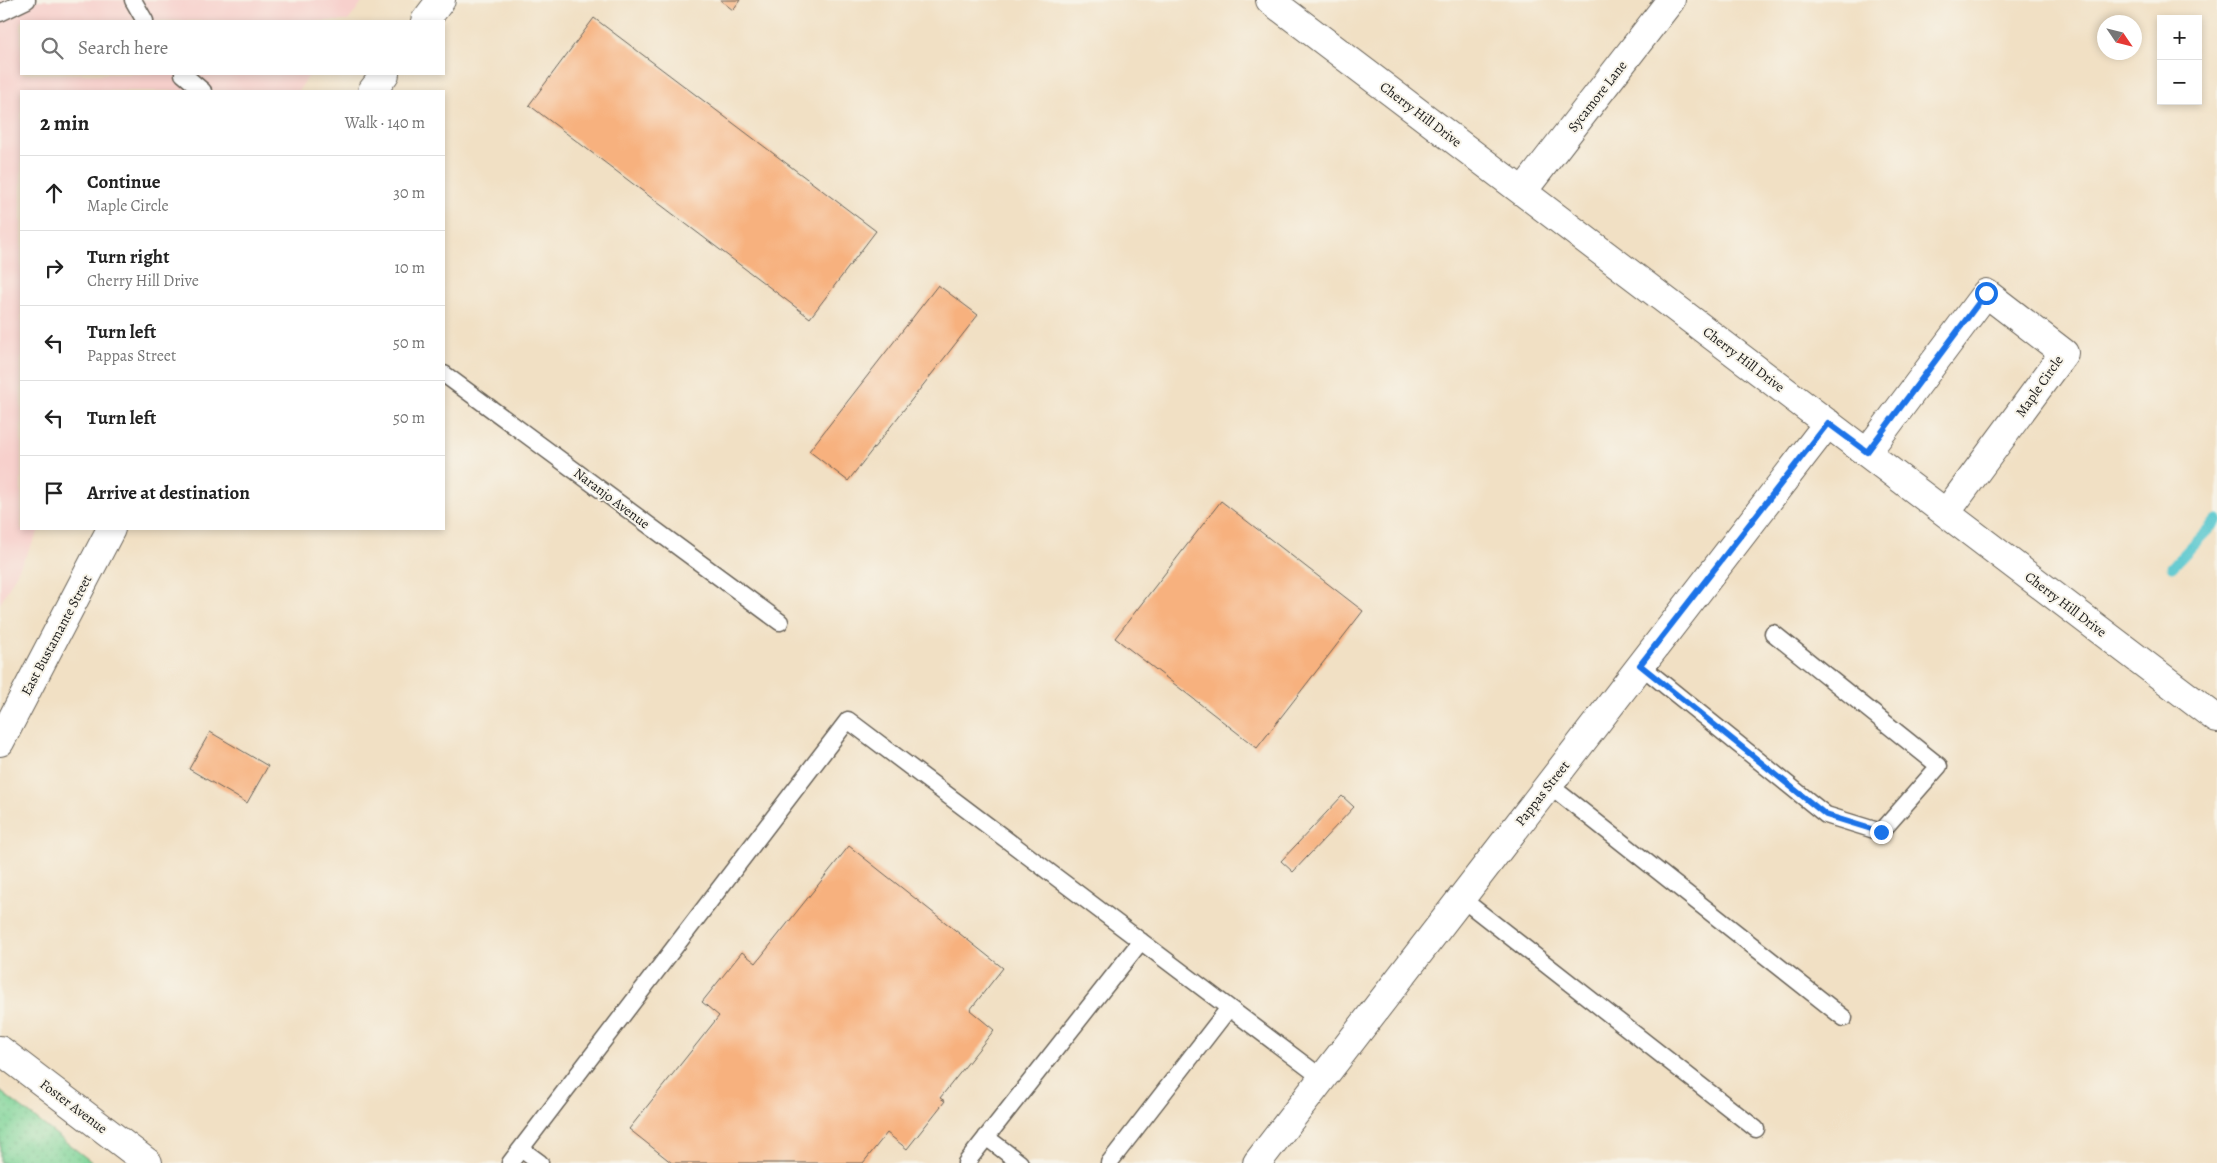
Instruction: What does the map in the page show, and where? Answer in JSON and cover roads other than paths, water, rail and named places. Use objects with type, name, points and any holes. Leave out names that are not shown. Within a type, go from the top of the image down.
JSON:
[{"type":"street","points":[[426,20],[441,0]]},
{"type":"street","name":"Cherry Hill Drive","points":[[1270,0],[2217,719]]},
{"type":"street","name":"Sycamore Lane","points":[[1523,191],[1671,0]]},
{"type":"street","points":[[373,90],[384,75]]},
{"type":"street","name":"Maple Circle","points":[[1867,452],[1986,293],[1994,299],[2064,353],[1946,512]]},
{"type":"street","name":"Pappas Street","points":[[1257,1163],[1828,423]]},
{"type":"street","name":"East Bustamante Street","points":[[0,742],[110,530]]},
{"type":"street","name":"Foster Avenue","points":[[0,1050],[148,1163]]},
{"type":"lane","points":[[0,13],[27,0]]},
{"type":"lane","points":[[133,0],[145,20]]},
{"type":"lane","points":[[184,75],[202,90]]},
{"type":"lane","name":"Naranjo Avenue","points":[[445,375],[780,622]]},
{"type":"lane","points":[[1640,665],[1826,815],[1881,832],[1940,766],[1773,634]]},
{"type":"lane","points":[[510,1163],[848,720],[1322,1078]]},
{"type":"lane","points":[[1548,784],[1844,1018]]},
{"type":"lane","points":[[1461,898],[1756,1129]]},
{"type":"lane","points":[[966,1163],[1141,941]]},
{"type":"lane","points":[[1109,1163],[1229,1008]]},
{"type":"lane","points":[[986,1137],[1020,1163]]},
{"type":"lane","points":[[521,1149],[540,1163]]},
{"type":"waterway","points":[[2172,567],[2217,520]]}]
